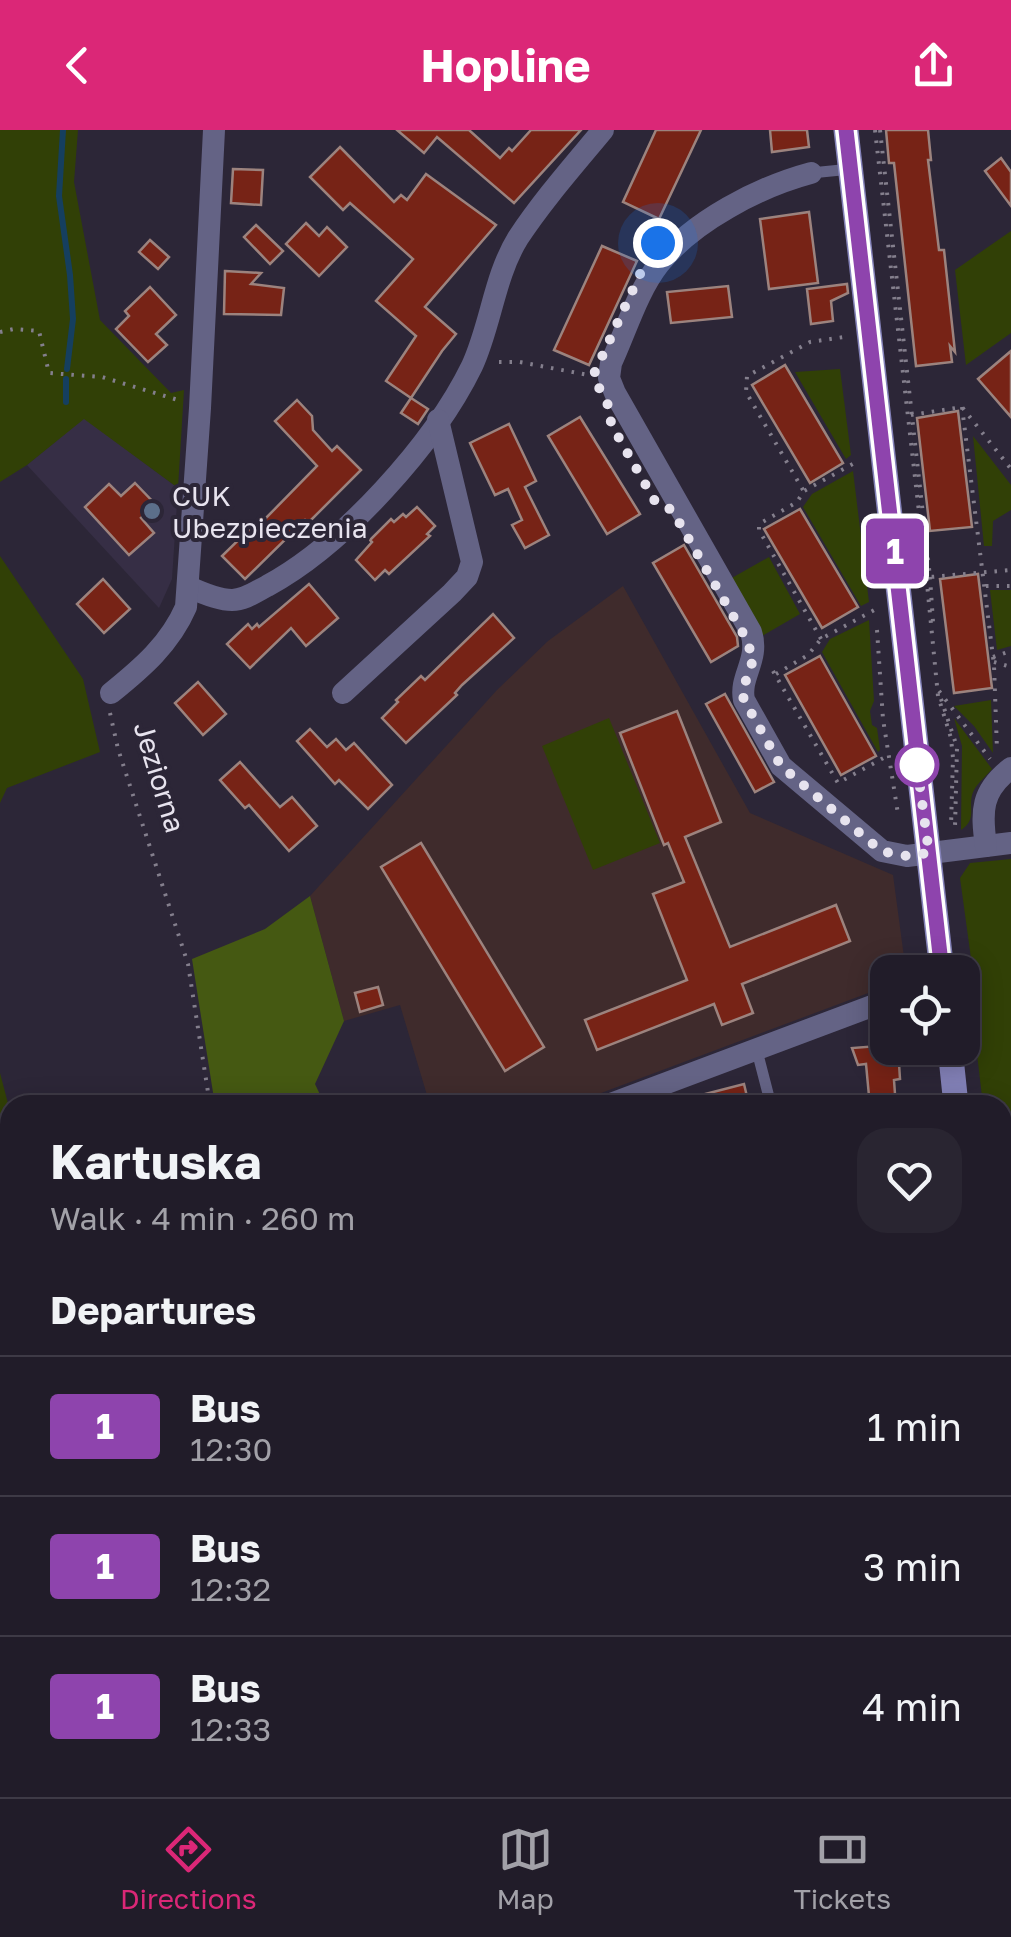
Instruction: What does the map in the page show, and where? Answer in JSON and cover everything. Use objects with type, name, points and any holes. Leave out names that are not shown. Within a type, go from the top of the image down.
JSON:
[{"type":"main road","points":[[846,130],[946,851],[943,955]]},
{"type":"main road","points":[[952,1065],[955,1095]]},
{"type":"street","name":"Jeziorna","points":[[110,693],[148,663],[178,627],[186,607],[214,130]]},
{"type":"street","points":[[189,588],[213,597],[245,598],[312,557],[382,492],[438,420],[474,362],[501,276],[518,238],[603,130]]},
{"type":"street","points":[[811,173],[742,201],[697,228],[660,263],[649,279],[610,371],[615,393],[751,632],[755,654],[742,692],[781,766],[882,851],[907,856],[1011,843]]},
{"type":"street","points":[[343,693],[452,593],[471,569],[471,551],[438,420]]},
{"type":"street","points":[[986,846],[984,803],[1002,762]]},
{"type":"street","points":[[634,1095],[870,1007]]},
{"type":"lane","points":[[811,173],[851,169]]},
{"type":"lane","points":[[756,1048],[769,1095]]},
{"type":"path","points":[[877,130],[930,577],[938,692],[957,747],[954,834],[946,851]]},
{"type":"path","points":[[877,130],[938,696],[953,758],[951,834],[946,851]]},
{"type":"path","points":[[0,332],[39,330],[49,373],[102,377],[200,408]]},
{"type":"path","points":[[804,491],[746,392],[747,376],[810,342],[844,337]]},
{"type":"path","points":[[474,362],[520,362],[593,376]]},
{"type":"path","points":[[911,415],[962,407]]},
{"type":"path","points":[[962,407],[1011,469]]},
{"type":"path","points":[[962,407],[994,659],[1002,762]]},
{"type":"path","points":[[820,639],[759,524],[797,502],[804,491],[859,460]]},
{"type":"path","points":[[930,577],[1011,570]]},
{"type":"path","points":[[984,586],[1011,586]]},
{"type":"path","points":[[776,674],[808,655],[820,639],[876,609]]},
{"type":"path","points":[[877,626],[887,756],[899,819]]},
{"type":"path","points":[[994,659],[1011,651]]},
{"type":"path","points":[[755,654],[776,674],[838,783],[887,756]]},
{"type":"path","points":[[994,659],[1011,666]]},
{"type":"path","points":[[938,692],[1002,762]]},
{"type":"path","name":"Jeziorna","points":[[110,693],[118,749],[188,964],[208,1095]]},
{"type":"shaded area","points":[[84,418],[178,488],[172,579],[159,608],[27,465]]},
{"type":"shaded area","points":[[623,586],[750,813],[893,875],[904,955],[870,955],[870,992],[596,1095],[427,1095],[400,1005],[344,1021],[310,896],[497,690],[548,641]]},
{"type":"green space","points":[[0,130],[78,130],[74,182],[100,320],[171,393],[184,390],[178,488],[84,419],[0,482]]},
{"type":"green space","points":[[1011,231],[1011,333],[966,365],[955,270]]},
{"type":"green space","points":[[840,369],[851,455],[846,459],[795,372]]},
{"type":"green space","points":[[973,436],[1011,485],[1011,510],[993,521],[992,546],[984,546]]},
{"type":"green space","points":[[853,471],[869,602],[861,606],[803,507],[812,494]]},
{"type":"green space","points":[[0,556],[83,679],[100,752],[7,788],[0,803]]},
{"type":"green space","points":[[769,557],[800,614],[762,636],[730,579]]},
{"type":"green space","points":[[990,590],[1011,590],[1011,646],[997,650]]},
{"type":"green space","points":[[869,620],[874,701],[870,711],[872,725],[877,728],[878,752],[822,652],[830,639]]},
{"type":"green space","points":[[991,700],[993,753],[954,706]]},
{"type":"green space","points":[[609,718],[660,843],[593,870],[542,746]]},
{"type":"green space","points":[[954,718],[992,769],[974,790],[970,821],[961,830],[962,746]]},
{"type":"green space","points":[[1011,859],[1011,1095],[982,1095],[978,1065],[980,955],[971,955],[960,878],[970,863]]},
{"type":"green space","points":[[310,896],[344,1021],[315,1084],[320,1095],[213,1095],[192,959],[265,929]]},
{"type":"green space","points":[[0,1073],[6,1095],[0,1095]]},
{"type":"building","points":[[397,130],[469,130],[500,158],[531,130],[581,130],[514,203],[437,137],[424,153]]},
{"type":"building","points":[[656,130],[701,130],[659,219],[623,202]]},
{"type":"building","points":[[770,130],[807,130],[809,147],[772,152]]},
{"type":"building","points":[[886,130],[928,130],[928,160],[939,250],[944,250],[955,352],[950,346],[952,362],[916,366],[894,163],[889,163]]},
{"type":"building","points":[[340,147],[394,202],[401,195],[407,200],[426,174],[496,225],[425,307],[456,334],[411,398],[386,381],[416,336],[376,301],[413,259],[350,203],[343,210],[310,177]]},
{"type":"building","points":[[1001,158],[1011,172],[1011,206],[985,171]]},
{"type":"building","points":[[233,169],[263,170],[261,205],[231,203]]},
{"type":"building","points":[[809,212],[818,283],[769,289],[760,219]]},
{"type":"building","points":[[306,223],[319,236],[327,227],[347,247],[319,276],[286,244]]},
{"type":"building","points":[[256,225],[283,251],[270,264],[244,237]]},
{"type":"building","points":[[150,240],[169,257],[158,269],[139,252]]},
{"type":"building","points":[[602,246],[637,261],[589,365],[554,350]]},
{"type":"building","points":[[225,271],[261,273],[251,284],[284,288],[281,315],[224,314]]},
{"type":"building","points":[[847,284],[848,293],[831,301],[833,321],[811,324],[807,289]]},
{"type":"building","points":[[728,286],[732,317],[671,323],[667,292]]},
{"type":"building","points":[[150,287],[176,315],[156,334],[167,345],[148,362],[116,329],[129,316],[125,311]]},
{"type":"building","points":[[1011,351],[1011,417],[978,379]]},
{"type":"building","points":[[785,365],[843,463],[810,483],[752,385]]},
{"type":"building","points":[[411,398],[428,409],[418,424],[401,413]]},
{"type":"building","points":[[297,400],[312,416],[313,430],[332,451],[337,446],[361,470],[245,579],[222,556],[317,466],[275,421]]},
{"type":"building","points":[[958,411],[972,527],[930,531],[917,418]]},
{"type":"building","points":[[580,417],[640,514],[607,534],[548,436]]},
{"type":"building","points":[[509,424],[536,481],[525,487],[549,535],[525,548],[512,525],[522,520],[508,489],[495,495],[470,443]]},
{"type":"building","points":[[135,483],[156,505],[141,518],[154,533],[129,555],[85,507],[109,484],[121,496]]},
{"type":"building","points":[[417,507],[435,526],[427,534],[430,536],[389,574],[385,570],[375,580],[356,560],[391,519],[394,522],[403,514],[406,517]]},
{"type":"building","points":[[800,509],[858,607],[822,628],[764,529]]},
{"type":"building","points":[[684,545],[737,637],[738,646],[711,662],[653,563]]},
{"type":"building","points":[[978,574],[992,688],[954,693],[940,579]]},
{"type":"building","points":[[103,579],[130,609],[104,633],[77,604]]},
{"type":"building","points":[[309,584],[338,618],[306,646],[291,628],[250,668],[227,644],[248,624],[252,629],[257,624],[259,627]]},
{"type":"building","points":[[493,614],[514,638],[406,743],[382,718],[421,676],[425,680]]},
{"type":"building","points":[[820,656],[876,756],[841,775],[785,675]]},
{"type":"building","points":[[198,682],[226,714],[203,735],[175,703]]},
{"type":"building","points":[[725,694],[774,782],[755,792],[706,704]]},
{"type":"building","points":[[677,711],[721,822],[685,837],[730,947],[836,905],[850,941],[742,984],[753,1013],[722,1025],[714,1004],[597,1050],[585,1020],[687,980],[653,894],[684,882],[668,843],[664,845],[620,733]]},
{"type":"building","points":[[310,729],[327,747],[336,739],[346,750],[354,743],[392,785],[368,809],[339,780],[335,784],[297,741]]},
{"type":"building","points":[[240,762],[280,807],[292,797],[317,826],[289,851],[249,805],[245,808],[220,780]]},
{"type":"building","points":[[421,843],[544,1047],[505,1071],[381,867]]},
{"type":"building","points":[[378,987],[383,1005],[360,1012],[355,993]]},
{"type":"building","points":[[870,1047],[870,1065],[899,1065],[895,1094],[869,1095],[866,1064],[858,1065],[852,1048]]},
{"type":"building","points":[[744,1084],[747,1095],[701,1095]]},
{"type":"waterway","points":[[63,130],[59,196],[73,319],[67,369]]},
{"type":"waterway","points":[[66,379],[66,402]]},
{"type":"bus line","name":"1","points":[[846,130],[940,955]]},
{"type":"place","name":"CUK Ubezpieczenia","points":[[152,511]]},
{"type":"route","points":[[658,243],[593,376],[610,409],[611,424],[656,503],[672,510],[755,654],[742,692],[744,700],[781,766],[882,851],[907,856],[929,853],[917,765]]}]
